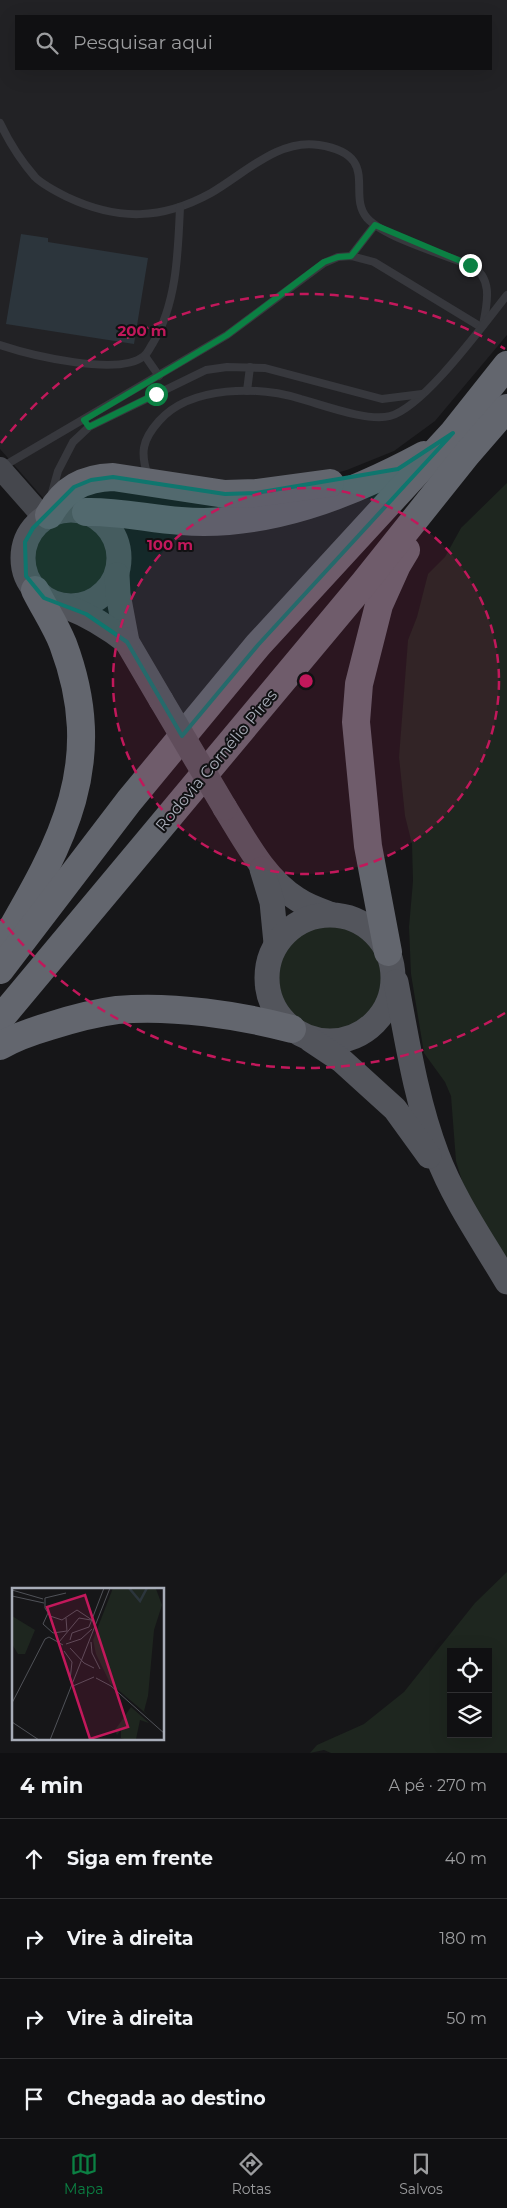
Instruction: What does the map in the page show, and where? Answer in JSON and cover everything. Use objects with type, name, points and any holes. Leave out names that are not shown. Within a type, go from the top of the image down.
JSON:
[{"type":"highway","name":"Rodovia Cornélio Pires","points":[[0,1018],[364,582],[460,443],[507,365]]},
{"type":"highway","name":"Rodovia Cornélio Pires","points":[[0,970],[129,801],[258,645],[460,443],[507,408]]},
{"type":"highway","points":[[86,512],[114,511],[181,521],[226,522],[279,514],[348,491],[398,469],[428,452],[460,443]]},
{"type":"highway","points":[[391,961],[368,846],[357,743],[356,722],[359,684],[367,645],[379,606],[397,565],[460,443]]},
{"type":"highway","points":[[46,516],[57,501],[74,487],[91,480],[113,477],[225,494],[256,493],[320,485],[398,469]]},
{"type":"highway","points":[[0,949],[48,864],[70,812],[81,761],[82,721],[74,683],[63,643],[35,590]]},
{"type":"highway","points":[[0,1046],[40,1029],[81,1016],[118,1010],[160,1010],[233,1015],[300,1034]]},
{"type":"main road","points":[[127,642],[86,614],[44,598],[35,590],[26,576],[23,559],[25,542],[33,528],[46,516],[58,511],[72,509],[86,512],[100,519],[111,530],[118,544],[120,559],[117,575],[118,594],[127,642],[224,808],[261,864],[284,889],[298,900],[330,914],[348,917],[364,924],[378,936],[391,961],[421,1108],[437,1157],[456,1195],[507,1282]]},
{"type":"main road","points":[[65,606],[81,605],[96,600],[109,589],[117,575]]},
{"type":"main road","points":[[261,864],[272,902],[276,942]]},
{"type":"main road","points":[[330,914],[309,918],[291,927],[276,942],[268,960],[266,979],[269,998],[278,1016],[300,1034],[342,1060],[395,1109],[456,1195]]},
{"type":"main road","points":[[300,1034],[330,1042],[352,1038],[371,1027],[385,1011],[393,991],[391,961]]},
{"type":"street","points":[[0,468],[46,516]]},
{"type":"lane","points":[[0,123],[10,144],[36,178],[57,192],[88,207],[130,216],[156,213],[180,207],[210,193],[275,152],[288,146],[319,144],[341,151],[358,168],[363,211],[375,225],[476,268],[484,278],[487,289],[487,301],[482,326]]},
{"type":"lane","points":[[0,345],[24,353],[109,365],[128,363],[145,356],[162,328],[172,292],[178,249],[180,207]]},
{"type":"lane","points":[[351,256],[375,225]]},
{"type":"lane","points":[[46,516],[58,471],[73,442],[87,423],[227,335],[324,262],[338,257],[351,256],[374,262],[391,270],[456,313],[482,326]]},
{"type":"lane","points":[[150,482],[143,462],[144,446],[151,430],[161,418],[193,398],[228,391],[260,391],[299,398],[333,409],[376,418],[398,413],[424,394],[507,295]]},
{"type":"lane","points":[[145,356],[159,376]]},
{"type":"lane","points":[[0,468],[87,423],[206,370],[227,367],[265,368],[382,399],[424,394]]},
{"type":"lane","points":[[247,391],[250,367]]},
{"type":"highlighted area","points":[[453,433],[258,645],[182,736],[127,642],[86,614],[44,598],[26,576],[25,542],[33,528],[74,487],[91,480],[113,477],[225,494],[256,493],[398,469]]},
{"type":"shaded area","points":[[0,0],[507,0],[507,335],[435,421],[394,451],[347,470],[308,481],[269,485],[155,474],[44,499],[0,449]]},
{"type":"shaded area","points":[[21,234],[48,238],[48,242],[148,258],[134,344],[6,324]]},
{"type":"shaded area","points":[[507,483],[507,1264],[466,1194],[456,1161],[451,1096],[445,1082],[424,1053],[411,974],[409,927],[413,881],[412,844],[405,816],[399,757],[408,640],[417,617],[428,574],[445,557],[461,528]]},
{"type":"shaded area","points":[[71,521],[85,524],[98,532],[106,545],[109,559],[106,573],[98,586],[85,594],[71,597],[57,594],[44,586],[36,573],[33,559],[36,545],[44,532],[57,524]]},
{"type":"shaded area","points":[[330,924],[351,928],[368,940],[380,957],[384,978],[380,999],[368,1016],[351,1028],[330,1032],[309,1028],[292,1016],[280,999],[276,978],[280,957],[292,940],[309,928]]},
{"type":"shaded area","points":[[507,1572],[507,1753],[331,1753],[324,1750],[310,1753],[317,1745],[364,1724],[404,1692],[475,1603]]},
{"type":"route","points":[[156,394],[89,427],[84,420],[227,335],[283,295],[324,262],[338,257],[351,256],[375,225],[470,265]]}]
